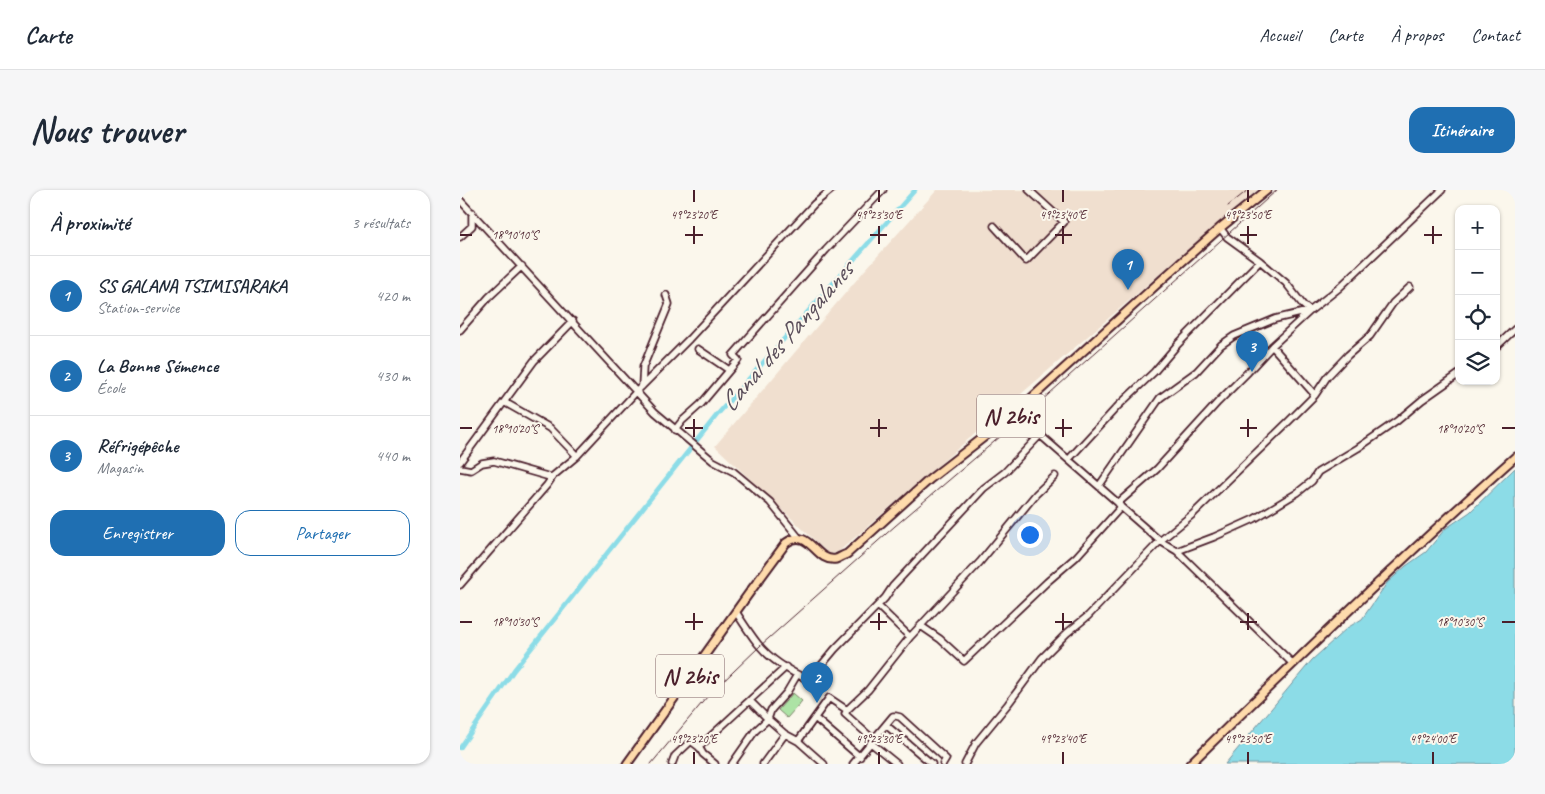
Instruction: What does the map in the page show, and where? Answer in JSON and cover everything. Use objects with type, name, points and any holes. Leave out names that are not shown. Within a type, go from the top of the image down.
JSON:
[{"type":"main road","name":"N 2bis","points":[[627,764],[786,543],[792,539],[799,538],[830,559],[837,559],[846,554],[930,479],[1015,413],[1220,228],[1267,190]]},
{"type":"main road","points":[[1190,764],[1293,664],[1515,457]]},
{"type":"street","points":[[460,585],[553,476],[578,456],[814,204],[831,190]]},
{"type":"street","points":[[675,430],[701,404],[738,360],[733,356],[826,250],[883,190]]},
{"type":"street","points":[[994,226],[1026,261],[1064,222],[1029,190]]},
{"type":"street","points":[[921,626],[940,639],[964,661],[1076,557],[1119,505],[1157,469],[1272,346],[1310,311],[1339,288],[1442,190]]},
{"type":"street","points":[[460,200],[655,412],[713,461],[734,472],[770,502],[799,538]]},
{"type":"street","points":[[460,237],[472,226],[472,212]]},
{"type":"street","points":[[1220,228],[1227,237],[1286,283],[1310,311]]},
{"type":"street","points":[[1069,459],[1118,406],[1154,372],[1184,338],[1260,261]]},
{"type":"street","points":[[460,330],[489,297],[522,266]]},
{"type":"street","points":[[965,764],[976,743],[1042,658],[1067,633],[1088,616],[1160,541],[1193,514],[1276,435],[1315,395],[1327,377],[1370,336],[1394,303],[1410,287]]},
{"type":"street","points":[[642,386],[643,367],[670,304],[666,295]]},
{"type":"street","points":[[1099,486],[1160,398],[1196,372],[1221,345],[1234,336],[1275,319],[1310,311]]},
{"type":"street","points":[[460,462],[534,361],[573,321]]},
{"type":"street","points":[[1500,343],[1515,329]]},
{"type":"street","points":[[1272,346],[1315,395]]},
{"type":"street","points":[[698,348],[729,370]]},
{"type":"street","points":[[1177,551],[1254,519],[1297,493],[1312,481],[1318,472],[1358,448],[1397,421],[1422,400],[1455,377]]},
{"type":"street","points":[[504,402],[550,428],[578,456]]},
{"type":"street","points":[[1015,413],[1160,541],[1177,551],[1293,664]]},
{"type":"street","points":[[736,612],[758,644],[786,668],[809,680],[835,649],[878,606],[893,586],[984,488],[1005,472],[1040,435]]},
{"type":"street","points":[[460,468],[471,470],[482,463],[494,461],[550,477],[553,476]]},
{"type":"street","points":[[897,764],[845,714],[847,710],[868,690],[910,637],[980,562],[1036,494],[1055,476]]},
{"type":"street","points":[[878,606],[910,637]]},
{"type":"street","points":[[699,747],[786,668]]},
{"type":"street","points":[[732,764],[755,731],[768,719],[771,710],[787,692],[797,675]]},
{"type":"street","points":[[798,741],[829,698],[847,710]]},
{"type":"street","points":[[750,701],[785,734],[798,741],[824,764]]},
{"type":"street","points":[[853,764],[893,716],[900,717],[946,758],[943,764]]},
{"type":"street","points":[[815,718],[860,757]]},
{"type":"street","points":[[886,725],[932,764]]},
{"type":"street","points":[[763,764],[785,734]]},
{"type":"street","points":[[672,764],[675,756],[691,741],[715,764]]},
{"type":"shaded area","points":[[937,190],[1257,190],[838,552],[829,554],[715,446],[865,270]]},
{"type":"green space","points":[[793,693],[802,701],[787,718],[778,710]]},
{"type":"water","points":[[1515,468],[1515,764],[1225,764],[1312,660],[1347,628],[1362,619],[1387,583],[1426,552],[1445,529],[1470,512]]},
{"type":"waterway","name":"Canal des Pangalanes","points":[[460,748],[514,670],[717,415],[915,190]]},
{"type":"railway","points":[[1228,206],[1248,190]]},
{"type":"railway","points":[[651,764],[707,697],[760,646],[895,526],[1021,419],[1277,190]]},
{"type":"place","name":"SS GALANA TSIMISARAKA","points":[[1128,290]]},
{"type":"place","name":"Réfrigépêche","points":[[1252,372]]},
{"type":"place","name":"La Bonne Sémence","points":[[817,703]]}]
